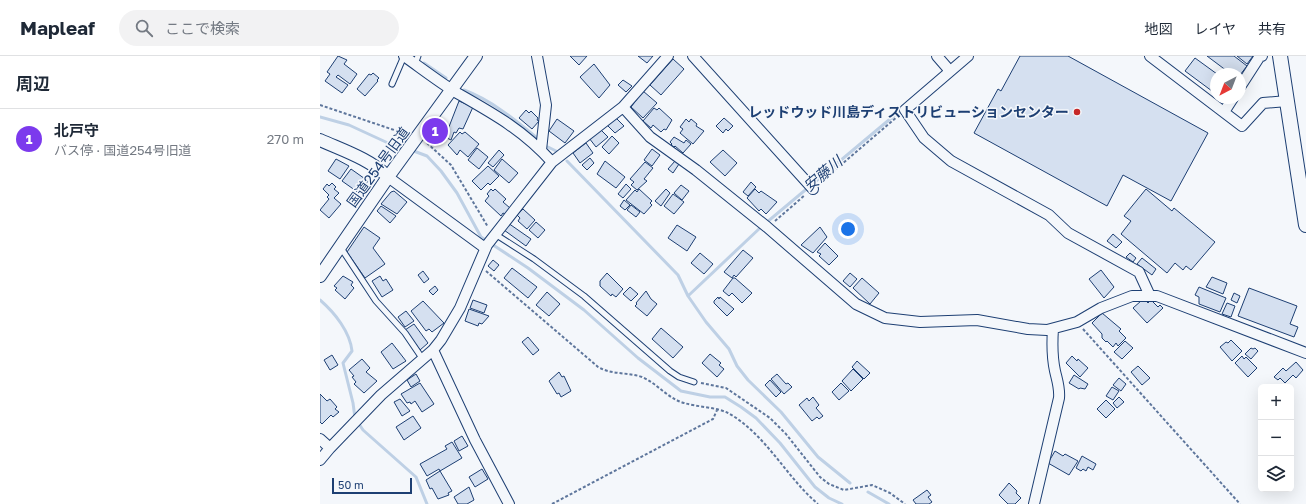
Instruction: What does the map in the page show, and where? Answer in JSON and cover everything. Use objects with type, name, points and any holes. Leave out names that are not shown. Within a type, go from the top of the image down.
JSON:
[{"type":"main road","points":[[1280,56],[1306,225]]},
{"type":"street","points":[[404,56],[417,60],[452,89],[475,101],[512,126],[541,150],[552,162]]},
{"type":"street","name":"国道254号旧道","points":[[320,276],[400,160],[410,139],[452,89],[476,56]]},
{"type":"street","points":[[537,56],[546,106],[541,150]]},
{"type":"street","points":[[320,460],[381,395],[433,350],[441,340],[460,308],[492,231],[521,203],[552,162],[623,108],[668,56]]},
{"type":"street","points":[[694,56],[813,189]]},
{"type":"street","points":[[937,56],[950,71]]},
{"type":"street","points":[[968,56],[905,110],[924,138],[951,162],[1049,215],[1068,233],[1139,272],[1150,296]]},
{"type":"street","points":[[1150,56],[1242,126],[1263,103],[1287,101]]},
{"type":"street","points":[[1246,78],[1260,56],[1262,56]]},
{"type":"street","points":[[1224,112],[1229,104]]},
{"type":"street","points":[[623,108],[650,138],[696,170],[767,227],[856,304],[885,318],[920,322],[977,320],[1036,330],[1053,329],[1077,322],[1101,308],[1132,296],[1157,296],[1192,308],[1306,353]]},
{"type":"street","points":[[320,140],[382,171],[388,177],[485,248]]},
{"type":"street","points":[[1034,504],[1060,390],[1054,370],[1052,348],[1053,329]]},
{"type":"street","points":[[433,350],[475,440],[509,504]]},
{"type":"street","points":[[320,439],[330,448]]},
{"type":"lane","points":[[392,84],[404,56]]},
{"type":"lane","points":[[492,231],[534,259],[584,296],[670,371],[679,377],[694,382]]},
{"type":"lane","points":[[340,246],[376,301],[405,334],[422,358]]},
{"type":"path","points":[[320,105],[410,139]]},
{"type":"path","points":[[767,227],[905,110]]},
{"type":"path","points":[[429,144],[451,165],[492,231]]},
{"type":"path","points":[[478,265],[598,367],[613,373],[642,377],[676,400],[727,412],[743,424],[764,444],[804,492],[818,504]]},
{"type":"path","points":[[1077,322],[1240,504]]},
{"type":"path","points":[[694,382],[726,388],[764,414],[786,434],[820,477],[829,484],[844,490],[872,485],[890,493],[905,504]]},
{"type":"path","points":[[552,504],[713,419],[717,410]]},
{"type":"building","points":[[338,56],[347,60],[344,64],[357,74],[350,84],[338,75],[336,77],[348,85],[342,93],[325,81],[330,74],[327,72]]},
{"type":"building","points":[[570,56],[587,56],[579,65]]},
{"type":"building","points":[[638,56],[653,56],[647,63]]},
{"type":"building","name":"レッドウッド川島ディストリビューションセンター","points":[[1020,56],[1068,56],[1208,133],[1171,201],[1123,175],[1107,206],[974,133],[998,89],[1001,91]]},
{"type":"building","points":[[1207,56],[1234,56],[1247,66],[1245,68],[1223,68]]},
{"type":"building","points":[[1237,56],[1253,56],[1247,64]]},
{"type":"building","points":[[1195,58],[1210,69],[1210,90],[1185,71]]},
{"type":"building","points":[[673,59],[684,69],[661,95],[650,85]]},
{"type":"building","points":[[594,64],[610,85],[599,98],[580,77]]},
{"type":"building","points":[[373,73],[379,78],[377,80],[378,81],[365,96],[357,89],[369,74],[371,75]]},
{"type":"building","points":[[623,80],[632,86],[626,92],[618,85]]},
{"type":"building","points":[[643,91],[657,103],[643,118],[631,107]]},
{"type":"building","points":[[459,101],[473,107],[463,129],[459,128],[456,133],[454,132],[451,140],[445,137]]},
{"type":"building","points":[[654,108],[657,110],[659,108],[672,120],[666,130],[664,129],[661,132],[653,125],[651,128],[643,121]]},
{"type":"building","points":[[526,110],[529,113],[531,111],[539,121],[532,129],[519,118]]},
{"type":"building","points":[[616,118],[624,126],[615,133],[607,125]]},
{"type":"building","points":[[724,118],[733,126],[728,131],[726,129],[723,133],[716,126]]},
{"type":"building","points":[[557,119],[574,131],[565,143],[549,131]]},
{"type":"building","points":[[686,119],[689,122],[691,119],[697,124],[696,126],[704,131],[693,144],[680,133],[683,129],[680,127]]},
{"type":"building","points":[[600,129],[608,137],[596,147],[589,138]]},
{"type":"building","points":[[460,132],[462,134],[465,132],[479,144],[468,157],[460,150],[457,155],[448,145]]},
{"type":"building","points":[[612,136],[619,143],[609,154],[602,147]]},
{"type":"building","points":[[674,137],[684,143],[686,140],[691,144],[683,153],[675,146],[674,147],[671,145],[672,144],[670,142]]},
{"type":"building","points":[[586,143],[593,153],[580,163],[573,153]]},
{"type":"building","points":[[477,148],[488,157],[479,169],[468,160]]},
{"type":"building","points":[[652,149],[660,155],[652,166],[644,160]]},
{"type":"building","points":[[499,150],[504,155],[493,167],[488,163]]},
{"type":"building","points":[[723,150],[737,163],[725,176],[710,162]]},
{"type":"building","points":[[590,158],[594,163],[587,170],[582,165]]},
{"type":"building","points":[[336,159],[349,166],[340,179],[328,171]]},
{"type":"building","points":[[502,159],[518,173],[509,183],[494,170]]},
{"type":"building","points":[[605,161],[625,177],[616,188],[597,174]]},
{"type":"building","points":[[675,161],[679,164],[673,173],[668,169]]},
{"type":"building","points":[[645,162],[653,168],[644,179],[647,181],[637,190],[631,185],[634,182],[630,179]]},
{"type":"building","points":[[488,166],[499,176],[490,185],[488,183],[481,190],[472,181]]},
{"type":"building","points":[[351,169],[368,181],[359,193],[342,181]]},
{"type":"building","points":[[751,182],[756,187],[748,196],[743,192]]},
{"type":"building","points":[[332,183],[336,187],[334,189],[339,193],[334,198],[341,204],[329,218],[320,210],[329,199],[327,197],[329,195],[323,189],[327,184],[329,186]]},
{"type":"building","points":[[626,184],[631,189],[623,198],[618,194]]},
{"type":"building","points":[[681,185],[689,191],[682,200],[674,193]]},
{"type":"building","points":[[491,189],[493,191],[495,189],[506,199],[503,202],[510,208],[501,216],[485,201],[489,196],[487,194]]},
{"type":"building","points":[[639,189],[652,201],[650,203],[652,205],[644,214],[626,200],[635,190],[637,192]]},
{"type":"building","points":[[666,189],[670,193],[661,206],[655,201]]},
{"type":"building","points":[[755,189],[759,193],[761,191],[777,202],[766,214],[761,209],[759,211],[747,198]]},
{"type":"building","points":[[1146,189],[1172,211],[1174,208],[1215,242],[1191,270],[1186,266],[1183,270],[1175,263],[1167,273],[1121,234],[1131,221],[1124,216]]},
{"type":"building","points":[[394,191],[407,202],[397,214],[381,204],[391,192]]},
{"type":"building","points":[[673,194],[684,202],[674,214],[664,206]]},
{"type":"building","points":[[624,200],[630,205],[625,210],[620,206]]},
{"type":"building","points":[[631,205],[640,212],[636,217],[627,210]]},
{"type":"building","points":[[381,206],[396,216],[390,223],[377,211]]},
{"type":"building","points":[[523,209],[535,220],[527,229],[518,221],[520,218],[517,215]]},
{"type":"building","points":[[536,222],[545,230],[538,238],[529,230]]},
{"type":"building","points":[[508,223],[531,239],[526,246],[504,230]]},
{"type":"building","points":[[677,225],[696,237],[687,251],[668,238]]},
{"type":"building","points":[[364,227],[380,238],[373,248],[385,264],[365,278],[347,252]]},
{"type":"building","points":[[820,227],[827,237],[813,253],[801,245]]},
{"type":"building","points":[[1113,234],[1122,242],[1116,248],[1107,241]]},
{"type":"building","points":[[825,243],[838,256],[829,265],[819,256],[821,254],[817,252]]},
{"type":"building","points":[[743,250],[753,258],[736,277],[734,275],[732,278],[724,272]]},
{"type":"building","points":[[700,253],[713,264],[704,274],[691,263]]},
{"type":"building","points":[[1130,253],[1136,258],[1133,262],[1126,257]]},
{"type":"building","points":[[1142,258],[1156,269],[1152,275],[1137,264]]},
{"type":"building","points":[[493,260],[499,265],[494,271],[488,266]]},
{"type":"building","points":[[512,268],[537,287],[528,298],[504,278]]},
{"type":"building","points":[[1101,270],[1114,287],[1104,298],[1089,279]]},
{"type":"building","points":[[423,271],[429,279],[424,283],[418,275]]},
{"type":"building","points":[[607,273],[623,289],[616,297],[612,294],[611,296],[600,286],[600,281]]},
{"type":"building","points":[[850,273],[857,279],[850,287],[843,281]]},
{"type":"building","points":[[343,276],[353,282],[351,285],[354,288],[345,299],[335,290],[337,288],[334,286]]},
{"type":"building","points":[[380,276],[383,281],[386,279],[393,290],[382,297],[372,281]]},
{"type":"building","points":[[1212,277],[1227,283],[1223,294],[1206,287]]},
{"type":"building","points":[[733,278],[735,278],[752,293],[742,303],[732,293],[729,296],[723,291]]},
{"type":"building","points":[[862,278],[879,293],[870,304],[853,288]]},
{"type":"building","points":[[435,286],[438,290],[433,295],[429,291]]},
{"type":"building","points":[[630,287],[638,294],[631,301],[623,294]]},
{"type":"building","points":[[1199,287],[1226,298],[1220,312],[1199,304],[1199,297],[1195,295]]},
{"type":"building","points":[[1249,288],[1297,306],[1290,324],[1298,327],[1294,337],[1238,316]]},
{"type":"building","points":[[646,291],[651,299],[657,304],[647,316],[635,306]]},
{"type":"building","points":[[547,292],[560,304],[549,316],[536,305]]},
{"type":"building","points":[[1234,293],[1240,296],[1237,303],[1231,300]]},
{"type":"building","points":[[718,297],[734,309],[727,316],[714,303]]},
{"type":"building","points":[[473,300],[487,305],[484,313],[470,308]]},
{"type":"building","points":[[1145,300],[1148,303],[1151,300],[1158,307],[1160,305],[1163,308],[1147,323],[1133,308],[1141,301]]},
{"type":"building","points":[[423,301],[444,323],[432,332],[429,329],[426,331],[411,311]]},
{"type":"building","points":[[1227,303],[1235,306],[1231,317],[1222,314]]},
{"type":"building","points":[[469,309],[489,316],[482,324],[479,323],[478,326],[465,321]]},
{"type":"building","points":[[406,311],[414,321],[405,327],[398,317]]},
{"type":"building","points":[[1102,313],[1121,329],[1119,331],[1126,338],[1118,346],[1116,343],[1113,347],[1107,341],[1106,342],[1102,338],[1102,334],[1092,323]]},
{"type":"building","points":[[414,324],[428,343],[420,350],[405,330]]},
{"type":"building","points":[[661,328],[683,347],[673,358],[652,339]]},
{"type":"building","points":[[528,337],[539,350],[533,355],[522,342]]},
{"type":"building","points":[[1231,340],[1242,351],[1232,361],[1220,347]]},
{"type":"building","points":[[1125,341],[1133,348],[1122,359],[1114,352]]},
{"type":"building","points":[[392,343],[406,361],[393,369],[381,352]]},
{"type":"building","points":[[1251,348],[1255,348],[1258,351],[1251,359],[1245,354]]},
{"type":"building","points":[[710,354],[721,363],[719,365],[724,369],[717,377],[702,363]]},
{"type":"building","points":[[332,355],[338,365],[330,370],[324,360]]},
{"type":"building","points":[[1072,356],[1088,368],[1080,377],[1066,363]]},
{"type":"building","points":[[1242,356],[1244,359],[1246,357],[1257,368],[1248,377],[1235,363]]},
{"type":"building","points":[[362,359],[370,368],[366,372],[377,381],[364,393],[354,384],[356,382],[352,377],[354,376],[349,370]]},
{"type":"building","points":[[857,361],[870,373],[864,379],[852,367]]},
{"type":"building","points":[[1296,362],[1303,370],[1296,378],[1293,375],[1285,383],[1280,378],[1278,380],[1274,377],[1283,368],[1286,371]]},
{"type":"building","points":[[1138,366],[1150,378],[1142,385],[1131,372]]},
{"type":"building","points":[[853,369],[863,379],[851,391],[842,381]]},
{"type":"building","points":[[559,372],[562,377],[564,376],[571,391],[561,397],[559,393],[557,394],[549,381]]},
{"type":"building","points":[[416,374],[420,381],[411,387],[407,380]]},
{"type":"building","points":[[777,374],[786,384],[788,383],[792,387],[784,394],[771,379]]},
{"type":"building","points":[[1074,375],[1088,384],[1085,389],[1079,389],[1069,383]]},
{"type":"building","points":[[1119,378],[1126,384],[1121,391],[1113,385]]},
{"type":"building","points":[[770,380],[781,392],[776,397],[765,385]]},
{"type":"building","points":[[420,383],[434,404],[422,412],[415,401],[411,404],[410,402],[407,403],[401,394]]},
{"type":"building","points":[[841,383],[849,391],[839,400],[832,392]]},
{"type":"building","points":[[1112,387],[1119,391],[1113,400],[1106,396]]},
{"type":"building","points":[[320,394],[327,401],[330,399],[337,407],[335,409],[339,412],[333,417],[331,415],[322,424],[320,422]]},
{"type":"building","points":[[813,397],[819,405],[816,408],[823,416],[819,419],[817,417],[812,421],[799,405],[807,398],[809,401]]},
{"type":"building","points":[[1119,397],[1124,402],[1117,408],[1113,403]]},
{"type":"building","points":[[400,399],[410,411],[402,416],[394,402]]},
{"type":"building","points":[[1106,400],[1115,409],[1106,418],[1097,409]]},
{"type":"building","points":[[413,416],[421,428],[404,440],[396,427]]},
{"type":"building","points":[[462,436],[468,446],[459,451],[454,441]]},
{"type":"building","points":[[452,442],[462,458],[440,471],[439,469],[427,476],[420,464],[447,449],[445,446]]},
{"type":"building","points":[[1055,451],[1063,456],[1065,454],[1078,461],[1069,475],[1048,463]]},
{"type":"building","points":[[1082,456],[1096,464],[1093,470],[1088,467],[1086,471],[1083,469],[1081,471],[1076,468]]},
{"type":"building","points":[[482,469],[488,479],[475,487],[469,477]]},
{"type":"building","points":[[440,471],[452,491],[448,493],[449,495],[438,499],[432,488],[430,489],[426,480]]},
{"type":"building","points":[[1009,483],[1017,491],[1016,493],[1021,498],[1015,504],[1008,504],[999,495]]},
{"type":"building","points":[[469,487],[474,500],[467,504],[458,504],[454,497]]},
{"type":"building","points":[[927,490],[931,495],[928,497],[932,502],[929,504],[916,504],[913,500]]},
{"type":"waterway","points":[[424,63],[446,78]]},
{"type":"waterway","points":[[464,90],[484,99],[511,117],[537,138]]},
{"type":"waterway","name":"安藤川","points":[[688,296],[760,228],[902,109]]},
{"type":"waterway","points":[[320,117],[349,125],[388,143],[406,149]]},
{"type":"waterway","points":[[548,147],[556,151]]},
{"type":"waterway","points":[[411,150],[427,156],[441,171],[457,193],[481,237],[528,268],[584,310],[638,358],[681,391],[710,397],[725,397],[756,418],[780,443],[815,487],[829,498],[842,504]]},
{"type":"waterway","points":[[567,161],[678,275],[688,296],[706,322],[729,349],[737,366],[748,380],[781,412],[818,457],[850,483]]},
{"type":"waterway","points":[[320,300],[341,323],[351,344],[352,351],[343,363],[353,403],[355,418],[363,430],[416,477],[427,504]]},
{"type":"waterway","points":[[868,492],[889,504]]},
{"type":"place","name":"レッドウッド川島ディストリビューションセンター","points":[[1077,112]]},
{"type":"place","name":"北戸守","points":[[435,131]]}]
